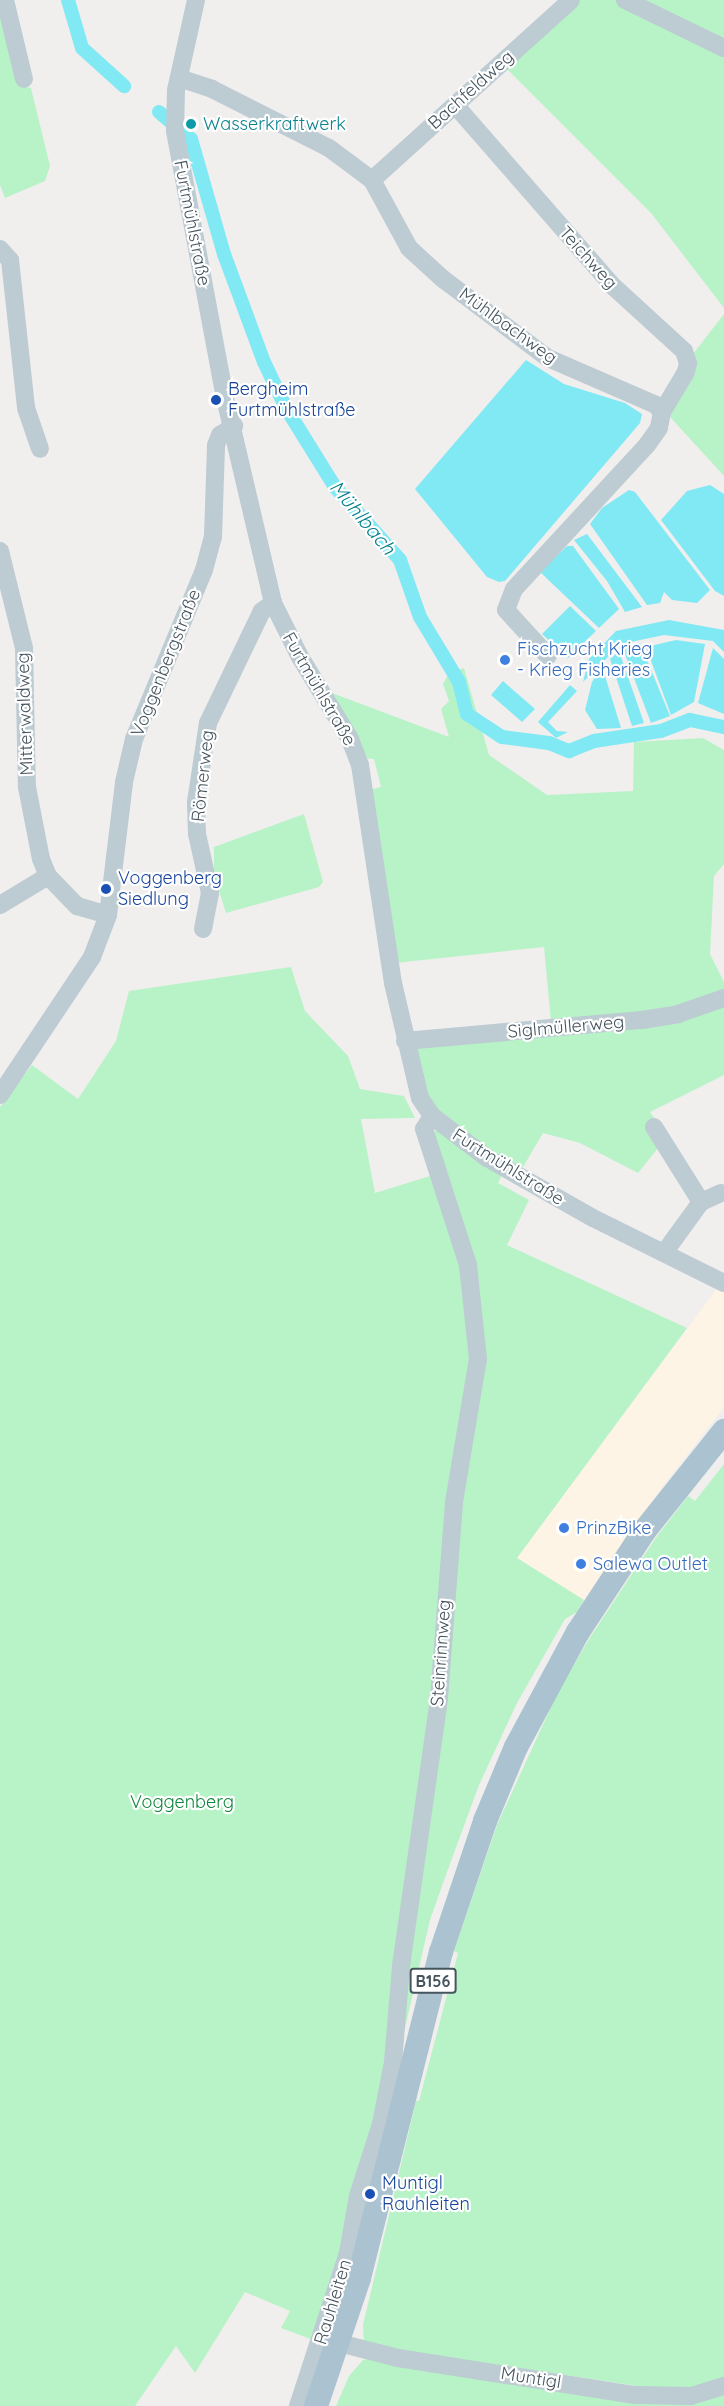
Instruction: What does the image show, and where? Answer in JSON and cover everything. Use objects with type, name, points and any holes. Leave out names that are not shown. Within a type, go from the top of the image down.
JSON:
[{"type":"main road","name":"B156","points":[[316,2406],[339,2343],[381,2195],[430,1989],[465,1875],[516,1747],[546,1688],[611,1580],[679,1484],[724,1431]]},
{"type":"street","points":[[5,0],[24,79]]},
{"type":"street","name":"Furtmühlstraße","points":[[196,0],[179,78],[175,131],[234,426],[273,603],[300,657],[350,739],[360,765],[373,868],[412,1078],[432,1116],[487,1158],[533,1185],[724,1282]]},
{"type":"street","name":"Bachfeldweg","points":[[372,180],[571,0]]},
{"type":"street","points":[[625,0],[724,48]]},
{"type":"street","name":"Mühlbachweg","points":[[179,78],[212,89],[300,133],[372,180],[409,248],[443,279],[548,358],[656,405],[662,412]]},
{"type":"street","name":"Teichweg","points":[[455,105],[614,287],[684,351],[686,372],[662,412]]},
{"type":"street","points":[[0,249],[10,260],[26,408],[40,449]]},
{"type":"street","points":[[548,656],[506,610],[514,589],[647,445],[659,428],[662,412]]},
{"type":"street","name":"Voggenbergstraße","points":[[0,1095],[92,957],[108,915],[124,782],[134,739],[204,570],[213,537],[216,446],[219,435],[234,426]]},
{"type":"street","name":"Mitterwaldweg","points":[[0,551],[24,648],[27,787],[34,832],[48,876],[77,906],[108,915]]},
{"type":"street","name":"Römerweg","points":[[203,929],[210,893],[197,834],[196,802],[208,723],[262,611],[273,603]]},
{"type":"street","points":[[0,905],[48,876]]},
{"type":"street","name":"Siglmüllerweg","points":[[405,1041],[642,1020],[678,1014],[724,998]]},
{"type":"street","name":"Steinrinnweg","points":[[358,2196],[381,2124],[393,2062],[401,1966],[439,1698],[454,1502],[478,1359],[468,1265],[424,1129],[432,1116]]},
{"type":"street","points":[[654,1127],[701,1202]]},
{"type":"street","points":[[664,1253],[701,1202],[722,1193]]},
{"type":"street","name":"Rauhleiten","points":[[298,2406],[334,2301],[358,2196]]},
{"type":"street","name":"Muntigl","points":[[339,2343],[398,2358],[636,2395],[691,2396],[724,2386]]},
{"type":"shaded area","points":[[719,1286],[724,1289],[724,1407],[662,1487],[584,1600],[517,1558]]},
{"type":"green space","points":[[0,0],[17,84],[31,88],[50,166],[45,181],[5,198],[0,185]]},
{"type":"green space","points":[[580,0],[724,0],[724,308],[651,213],[505,67]]},
{"type":"green space","points":[[724,314],[724,476],[670,417],[693,354]]},
{"type":"green space","name":"Voggenberg","points":[[464,668],[489,755],[547,795],[633,791],[634,742],[703,738],[724,750],[724,864],[714,876],[710,954],[724,982],[724,1075],[650,1112],[655,1119],[658,1148],[638,1173],[580,1143],[543,1133],[523,1167],[509,1161],[498,1183],[529,1200],[507,1245],[687,1328],[517,1558],[584,1600],[577,1612],[565,1619],[517,1703],[479,1785],[447,1872],[430,1920],[399,2054],[316,2341],[281,2328],[290,2311],[245,2292],[195,2373],[176,2346],[135,2406],[0,2406],[0,1107],[32,1065],[78,1099],[116,1041],[129,991],[291,967],[305,1011],[348,1056],[360,1089],[404,1096],[415,1118],[361,1119],[375,1193],[443,1172],[431,1134],[447,1122],[432,1104],[410,1047],[552,1033],[544,947],[395,963],[369,790],[381,787],[374,759],[362,758],[332,693],[449,737],[441,709],[449,701],[443,684],[449,673]]},
{"type":"green space","points":[[304,814],[323,882],[319,887],[226,913],[214,875],[214,847]]},
{"type":"green space","points":[[724,1464],[724,2382],[684,2393],[364,2345],[363,2325],[416,2101],[419,2101],[458,1953],[454,1951],[497,1825],[557,1694],[589,1639],[655,1539],[688,1496],[695,1501]]},
{"type":"green space","points":[[379,2356],[635,2398],[724,2388],[724,2406],[336,2406],[349,2376],[363,2360]]},
{"type":"water","points":[[526,360],[564,384],[625,403],[642,414],[640,423],[505,581],[499,582],[487,577],[415,489]]},
{"type":"water","points":[[710,485],[724,494],[724,596],[715,591],[661,520],[687,491]]},
{"type":"water","points":[[629,490],[635,492],[710,590],[697,603],[672,600],[664,592],[660,603],[647,605],[590,524],[602,508]]},
{"type":"water","points":[[587,534],[642,607],[625,612],[607,581],[574,540]]},
{"type":"water","points":[[567,546],[573,546],[619,609],[599,628],[540,572]]},
{"type":"water","points":[[570,606],[596,631],[568,658],[542,634]]},
{"type":"water","points":[[669,620],[724,630],[724,652],[713,641],[664,635],[621,644],[583,682],[589,659],[616,631]]},
{"type":"water","points":[[676,640],[705,644],[694,702],[671,715],[646,647]]},
{"type":"water","points":[[640,643],[670,716],[651,723],[623,649]]},
{"type":"water","points":[[713,648],[724,659],[724,714],[698,703]]},
{"type":"water","points":[[619,651],[644,723],[632,726],[610,659]]},
{"type":"water","points":[[602,666],[621,728],[597,729],[585,710],[592,682]]},
{"type":"water","points":[[503,681],[535,709],[522,722],[491,695]]},
{"type":"water","points":[[570,685],[577,691],[548,722],[557,731],[568,732],[556,738],[538,722]]},
{"type":"waterway","name":"Mühlbach","points":[[68,0],[82,48],[124,86]]},
{"type":"waterway","name":"Mühlbach","points":[[159,112],[191,139],[224,254],[264,362],[286,408],[335,487],[400,560],[420,617],[459,682],[467,714],[502,737],[549,743],[569,751],[594,741],[661,731],[690,720],[724,727]]},
{"type":"place","name":"Wasserkraftwerk","points":[[191,124]]},
{"type":"place","name":"Bergheim Furtmühlstraße","points":[[216,400]]},
{"type":"place","name":"Fischzucht Krieg - Krieg Fisheries","points":[[505,660]]},
{"type":"place","name":"Voggenberg Siedlung","points":[[106,889]]},
{"type":"place","name":"PrinzBike","points":[[564,1528]]},
{"type":"place","name":"Salewa Outlet","points":[[581,1564]]},
{"type":"place","name":"Muntigl Rauhleiten","points":[[370,2194]]}]
